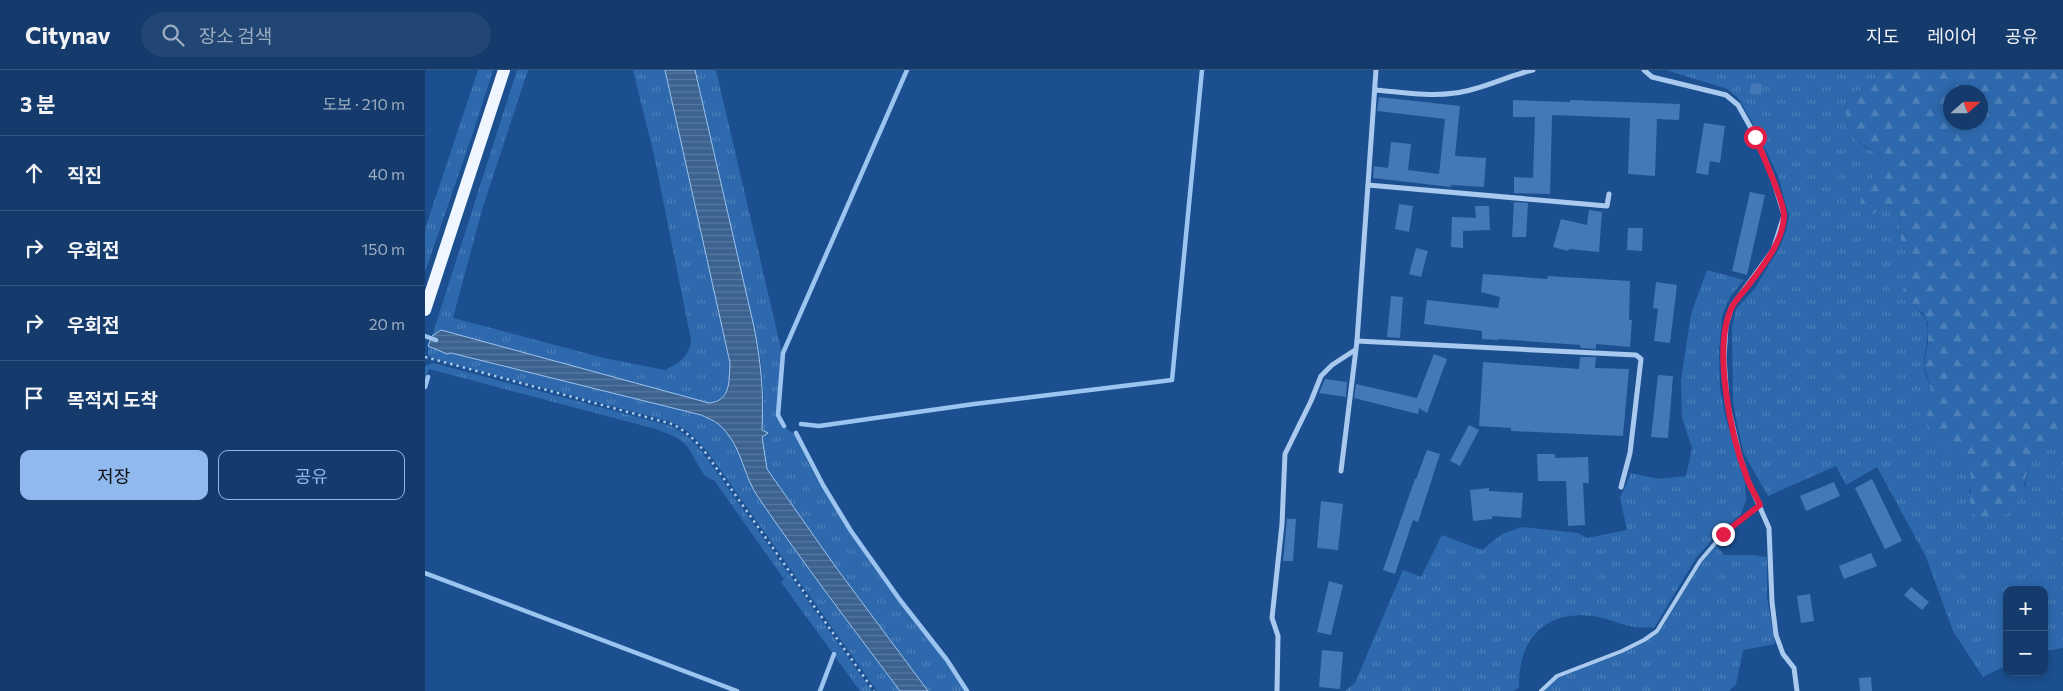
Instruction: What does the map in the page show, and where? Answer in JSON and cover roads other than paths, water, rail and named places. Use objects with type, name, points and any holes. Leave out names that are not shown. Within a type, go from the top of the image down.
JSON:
[{"type":"main road","points":[[425,310],[504,70]]},
{"type":"street","points":[[1341,472],[1357,341],[1376,70]]},
{"type":"street","points":[[1375,90],[1420,94],[1455,93],[1480,88],[1533,70]]},
{"type":"street","points":[[1644,70],[1652,77],[1726,95],[1738,105],[1755,137],[1773,179],[1784,215],[1773,250],[1732,306],[1725,326],[1724,358],[1727,401],[1747,478],[1769,528],[1772,602],[1776,635],[1783,654],[1794,668],[1797,691]]},
{"type":"street","points":[[1368,185],[1607,206],[1609,194]]},
{"type":"street","points":[[1357,341],[1636,355],[1641,359],[1630,453],[1621,487]]},
{"type":"street","points":[[1277,691],[1278,636],[1272,618],[1282,524],[1285,454],[1321,376],[1332,365],[1355,350]]},
{"type":"lane","points":[[1541,691],[1557,676],[1622,651],[1657,631],[1700,561],[1723,534],[1760,505]]},
{"type":"waterway","points":[[784,426],[778,415],[783,353],[907,70]]},
{"type":"waterway","points":[[801,424],[819,426],[974,404],[1172,380],[1202,70]]},
{"type":"waterway","points":[[425,336],[436,340]]},
{"type":"waterway","points":[[425,387],[428,377]]},
{"type":"waterway","points":[[796,433],[823,485],[851,531],[900,600],[947,660],[967,691]]},
{"type":"waterway","points":[[425,573],[737,691]]},
{"type":"waterway","points":[[820,691],[834,654]]}]
